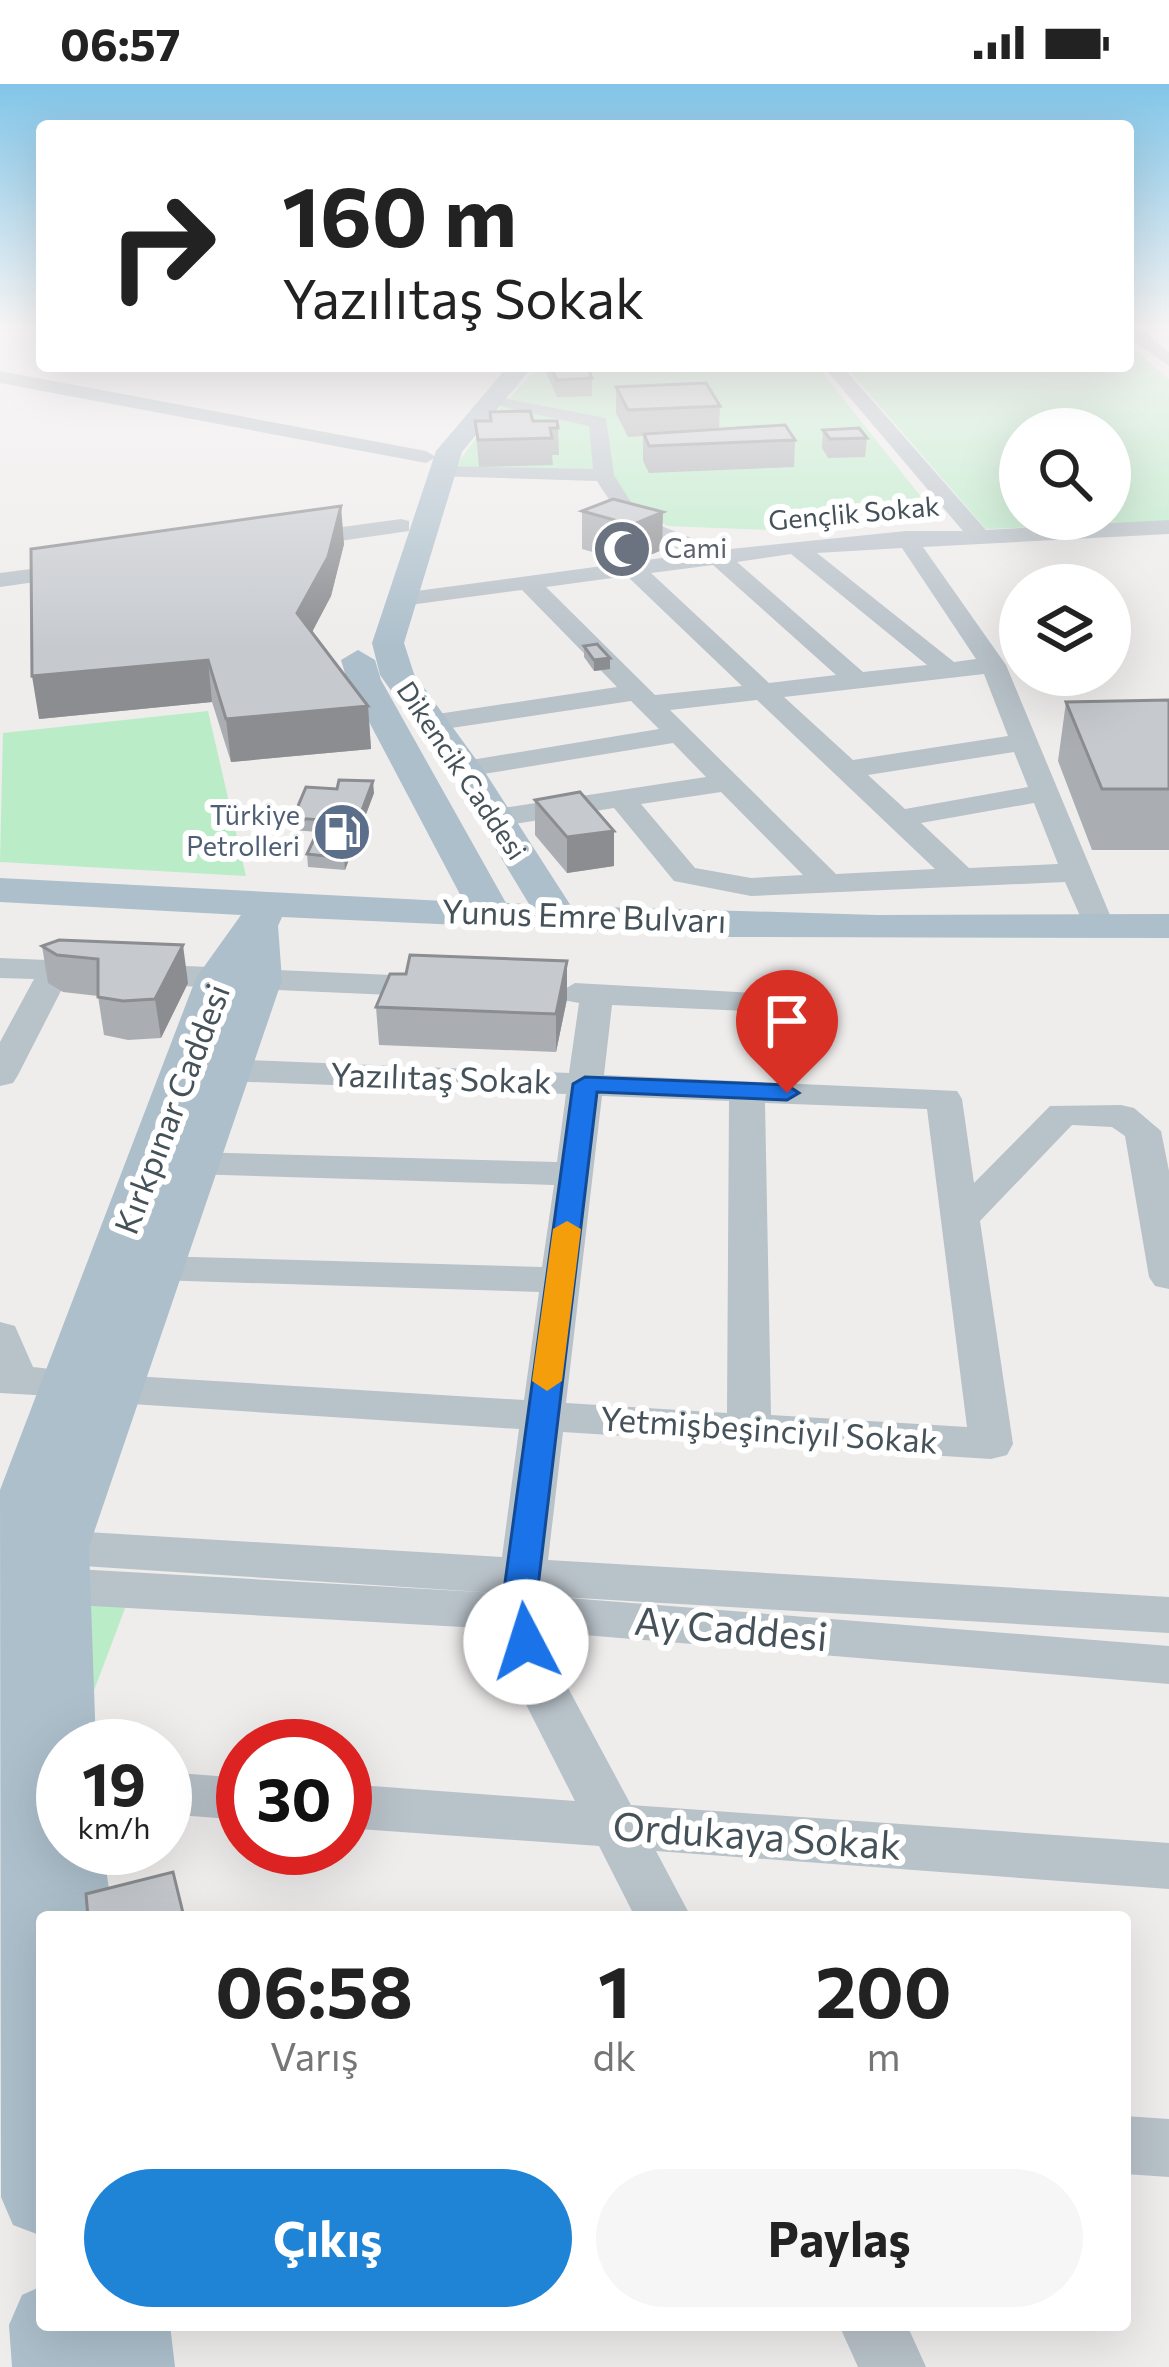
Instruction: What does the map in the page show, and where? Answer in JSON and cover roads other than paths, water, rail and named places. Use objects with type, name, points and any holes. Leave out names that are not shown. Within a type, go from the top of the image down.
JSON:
[{"type":"main road","name":"Dikencik Caddesi","points":[[454,435],[401,526],[358,650],[358,663],[490,914]]},
{"type":"main road","name":"Dikencik Caddesi","points":[[463,435],[433,465],[388,643],[390,662],[465,769],[557,916]]},
{"type":"main road","name":"Yunus Emre Bulvarı","points":[[0,890],[250,947],[490,914],[1169,926]]},
{"type":"main road","name":"Yunus Emre Bulvarı","points":[[0,916],[250,947],[546,940],[976,952],[1169,946]]},
{"type":"main road","name":"Kırkpınar Caddesi","points":[[22,1583],[50,1383],[156,1268],[225,1070],[250,947]]},
{"type":"main road","name":"Kırkpınar Caddesi","points":[[37,1719],[22,1583],[20,1470],[50,1383],[250,947]]},
{"type":"main road","name":"Kırkpınar Caddesi","points":[[46,1875],[46,1911]]},
{"type":"main road","name":"Kırkpınar Caddesi","points":[[64,1875],[74,1911]]},
{"type":"main road","points":[[52,2331],[55,2367]]},
{"type":"main road","points":[[128,2331],[132,2367]]},
{"type":"street","points":[[285,435],[433,465],[604,475]]},
{"type":"street","points":[[600,435],[604,475],[626,512],[651,530],[718,557],[857,680]]},
{"type":"street","points":[[891,435],[978,535]]},
{"type":"street","points":[[260,545],[401,526]]},
{"type":"street","name":"Gençlik Sokak","points":[[402,598],[796,547],[1169,527]]},
{"type":"street","points":[[906,538],[992,665],[1099,928]]},
{"type":"street","points":[[796,547],[949,670]]},
{"type":"street","points":[[0,580],[118,564]]},
{"type":"street","points":[[632,568],[961,877]]},
{"type":"street","points":[[527,582],[829,884]]},
{"type":"street","points":[[431,723],[992,665]]},
{"type":"street","points":[[465,769],[680,734]]},
{"type":"street","points":[[845,770],[1023,742]]},
{"type":"street","points":[[496,818],[728,782]]},
{"type":"street","points":[[896,819],[1042,793]]},
{"type":"street","points":[[621,799],[685,875],[751,887],[1076,872]]},
{"type":"street","points":[[0,968],[55,970],[250,947],[462,988]]},
{"type":"street","points":[[0,1075],[55,970]]},
{"type":"street","points":[[552,992],[818,1004]]},
{"type":"street","points":[[597,994],[521,1592],[535,1673],[660,1911]]},
{"type":"street","name":"Yazılıtaş Sokak","points":[[225,1070],[944,1100],[960,1219]]},
{"type":"street","points":[[747,1091],[749,1429]]},
{"type":"street","points":[[960,1219],[1063,1114],[1121,1116],[1143,1131],[1169,1276]]},
{"type":"street","points":[[191,1162],[574,1174]]},
{"type":"street","name":"Yetmişbeşinciyıl Sokak","points":[[50,1383],[991,1444],[960,1219]]},
{"type":"street","points":[[156,1268],[560,1280]]},
{"type":"street","points":[[0,1335],[50,1383]]},
{"type":"street","name":"Ay Caddesi","points":[[22,1583],[521,1592],[1169,1615]]},
{"type":"street","name":"Ay Caddesi","points":[[521,1592],[1169,1664]]},
{"type":"street","name":"Ordukaya Sokak","points":[[372,1808],[1169,1866]]},
{"type":"street","points":[[1131,2145],[1169,2148]]},
{"type":"street","points":[[875,2331],[893,2367]]},
{"type":"place","name":"Cami","points":[[622,549]]},
{"type":"place","name":"Türkiye Petrolleri","points":[[342,832]]}]
